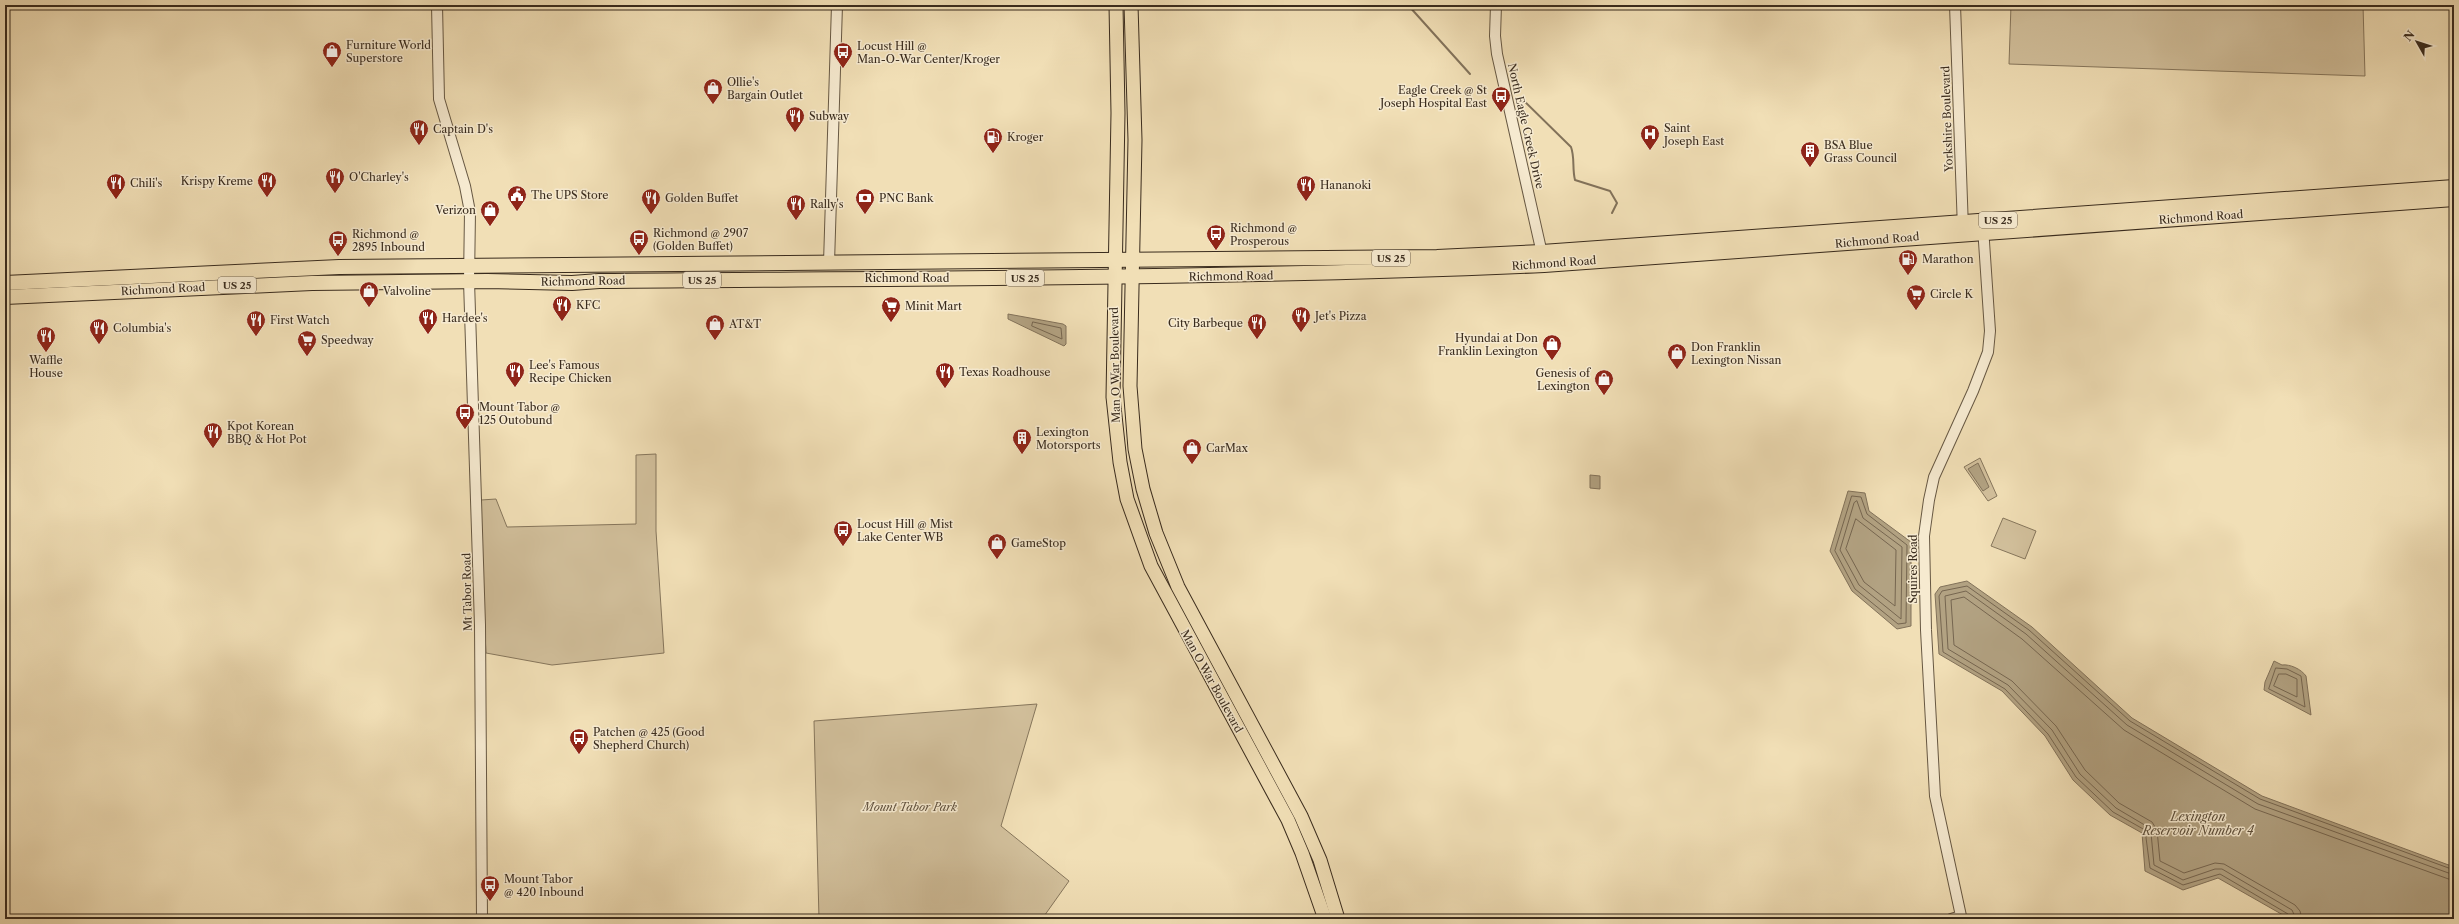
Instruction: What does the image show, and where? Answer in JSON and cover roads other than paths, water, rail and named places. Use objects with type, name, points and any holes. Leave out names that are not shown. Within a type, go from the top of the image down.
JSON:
[{"type":"highway","name":"Richmond Road","points":[[5,298],[255,285],[469,281],[572,283],[622,280],[1132,277],[1320,274],[1963,228],[2454,187]]},
{"type":"highway","name":"Richmond Road","points":[[1983,226],[2454,199]]},
{"type":"highway","name":"Richmond Road","points":[[5,283],[283,268],[1132,259],[1543,258]]},
{"type":"main road","name":"Man O War Boulevard","points":[[1116,5],[1118,120],[1113,372],[1115,427],[1127,499],[1151,566],[1276,796],[1302,853],[1325,919]]},
{"type":"main road","name":"Man O War Boulevard","points":[[1131,5],[1135,140],[1132,259],[1131,416],[1139,471],[1154,527],[1164,555],[1185,600],[1301,816],[1320,860],[1338,919]]},
{"type":"street","name":"Mt Tabor Road","points":[[437,5],[439,99],[468,200],[469,281],[480,625],[482,919]]},
{"type":"street","points":[[829,263],[837,5]]},
{"type":"street","name":"North Eagle Creek Drive","points":[[1496,5],[1495,36],[1497,54],[1543,258]]},
{"type":"street","name":"Yorkshire Boulevard","points":[[1955,5],[1963,228]]},
{"type":"street","name":"Squires Road","points":[[1951,919],[1961,916],[1935,796],[1926,630],[1924,536],[1934,477],[1974,391],[1988,352],[1990,331],[1983,226]]},
{"type":"water","points":[[1008,314],[1063,324],[1066,326],[1066,344],[1064,346],[1008,319]]},
{"type":"water","points":[[1978,463],[1989,487],[1983,491],[1968,469]]},
{"type":"water","points":[[1590,475],[1600,476],[1600,489],[1590,488]]},
{"type":"water","points":[[1848,491],[1865,493],[1869,511],[1911,542],[1911,626],[1897,629],[1852,591],[1830,551]]},
{"type":"water","name":"Lexington Reservoir Number 4","points":[[1967,581],[2032,627],[2132,718],[2262,796],[2454,867],[2454,919],[2290,919],[2218,878],[2183,890],[2145,871],[2142,833],[2110,815],[2073,780],[2045,736],[2002,691],[1939,654],[1935,594],[1940,587]]},
{"type":"water","points":[[2274,661],[2282,665],[2288,665],[2295,668],[2306,676],[2311,715],[2264,690],[2265,682]]},
{"type":"waterway","points":[[1408,5],[1470,74]]},
{"type":"waterway","points":[[1522,99],[1571,147],[1575,180],[1610,191],[1617,203],[1612,213]]},
{"type":"place","name":"Furniture World Superstore","points":[[332,68]]},
{"type":"place","name":"Locust Hill @ Man-O-War Center/Kroger","points":[[843,69]]},
{"type":"place","name":"Ollie's Bargain Outlet","points":[[713,105]]},
{"type":"place","name":"Eagle Creek @ St Joseph Hospital East","points":[[1501,113]]},
{"type":"place","name":"Subway","points":[[795,133]]},
{"type":"place","name":"Captain D's","points":[[419,146]]},
{"type":"place","name":"Saint Joseph East","points":[[1650,151]]},
{"type":"place","name":"Kroger","points":[[993,154]]},
{"type":"place","name":"BSA Blue Grass Council","points":[[1810,168]]},
{"type":"place","name":"O'Charley's","points":[[335,194]]},
{"type":"place","name":"Krispy Kreme","points":[[267,198]]},
{"type":"place","name":"Chili's","points":[[116,200]]},
{"type":"place","name":"Hananoki","points":[[1306,202]]},
{"type":"place","name":"The UPS Store","points":[[517,212]]},
{"type":"place","name":"Golden Buffet","points":[[651,215]]},
{"type":"place","name":"PNC Bank","points":[[865,215]]},
{"type":"place","name":"Rally's","points":[[796,221]]},
{"type":"place","name":"Verizon","points":[[490,227]]},
{"type":"place","name":"Richmond @ Prosperous","points":[[1216,251]]},
{"type":"place","name":"Richmond @ 2907 (Golden Buffet)","points":[[639,256]]},
{"type":"place","name":"Richmond @ 2895 Inbound","points":[[338,257]]},
{"type":"place","name":"Marathon","points":[[1908,276]]},
{"type":"place","name":"Valvoline","points":[[369,308]]},
{"type":"place","name":"Circle K","points":[[1916,311]]},
{"type":"place","name":"KFC","points":[[562,322]]},
{"type":"place","name":"Minit Mart","points":[[891,323]]},
{"type":"place","name":"Jet's Pizza","points":[[1301,333]]},
{"type":"place","name":"Hardee's","points":[[428,335]]},
{"type":"place","name":"First Watch","points":[[256,337]]},
{"type":"place","name":"City Barbeque","points":[[1257,340]]},
{"type":"place","name":"AT&T","points":[[715,341]]},
{"type":"place","name":"Columbia's","points":[[99,345]]},
{"type":"place","name":"Waffle House","points":[[46,353]]},
{"type":"place","name":"Speedway","points":[[307,357]]},
{"type":"place","name":"Hyundai at Don Franklin Lexington","points":[[1552,361]]},
{"type":"place","name":"Don Franklin Lexington Nissan","points":[[1677,370]]},
{"type":"place","name":"Lee's Famous Recipe Chicken","points":[[515,388]]},
{"type":"place","name":"Texas Roadhouse","points":[[945,389]]},
{"type":"place","name":"Genesis of Lexington","points":[[1604,396]]},
{"type":"place","name":"Mount Tabor @ 125 Outobund","points":[[465,430]]},
{"type":"place","name":"Kpot Korean BBQ & Hot Pot","points":[[213,449]]},
{"type":"place","name":"Lexington Motorsports","points":[[1022,455]]},
{"type":"place","name":"CarMax","points":[[1192,465]]},
{"type":"place","name":"Locust Hill @ Mist Lake Center WB","points":[[843,547]]},
{"type":"place","name":"GameStop","points":[[997,560]]},
{"type":"place","name":"Patchen @ 425 (Good Shepherd Church)","points":[[579,755]]},
{"type":"place","name":"Mount Tabor @ 420 Inbound","points":[[490,902]]},
{"type":"park label","name":"Mount Tabor Park","points":[[910,807]]}]
